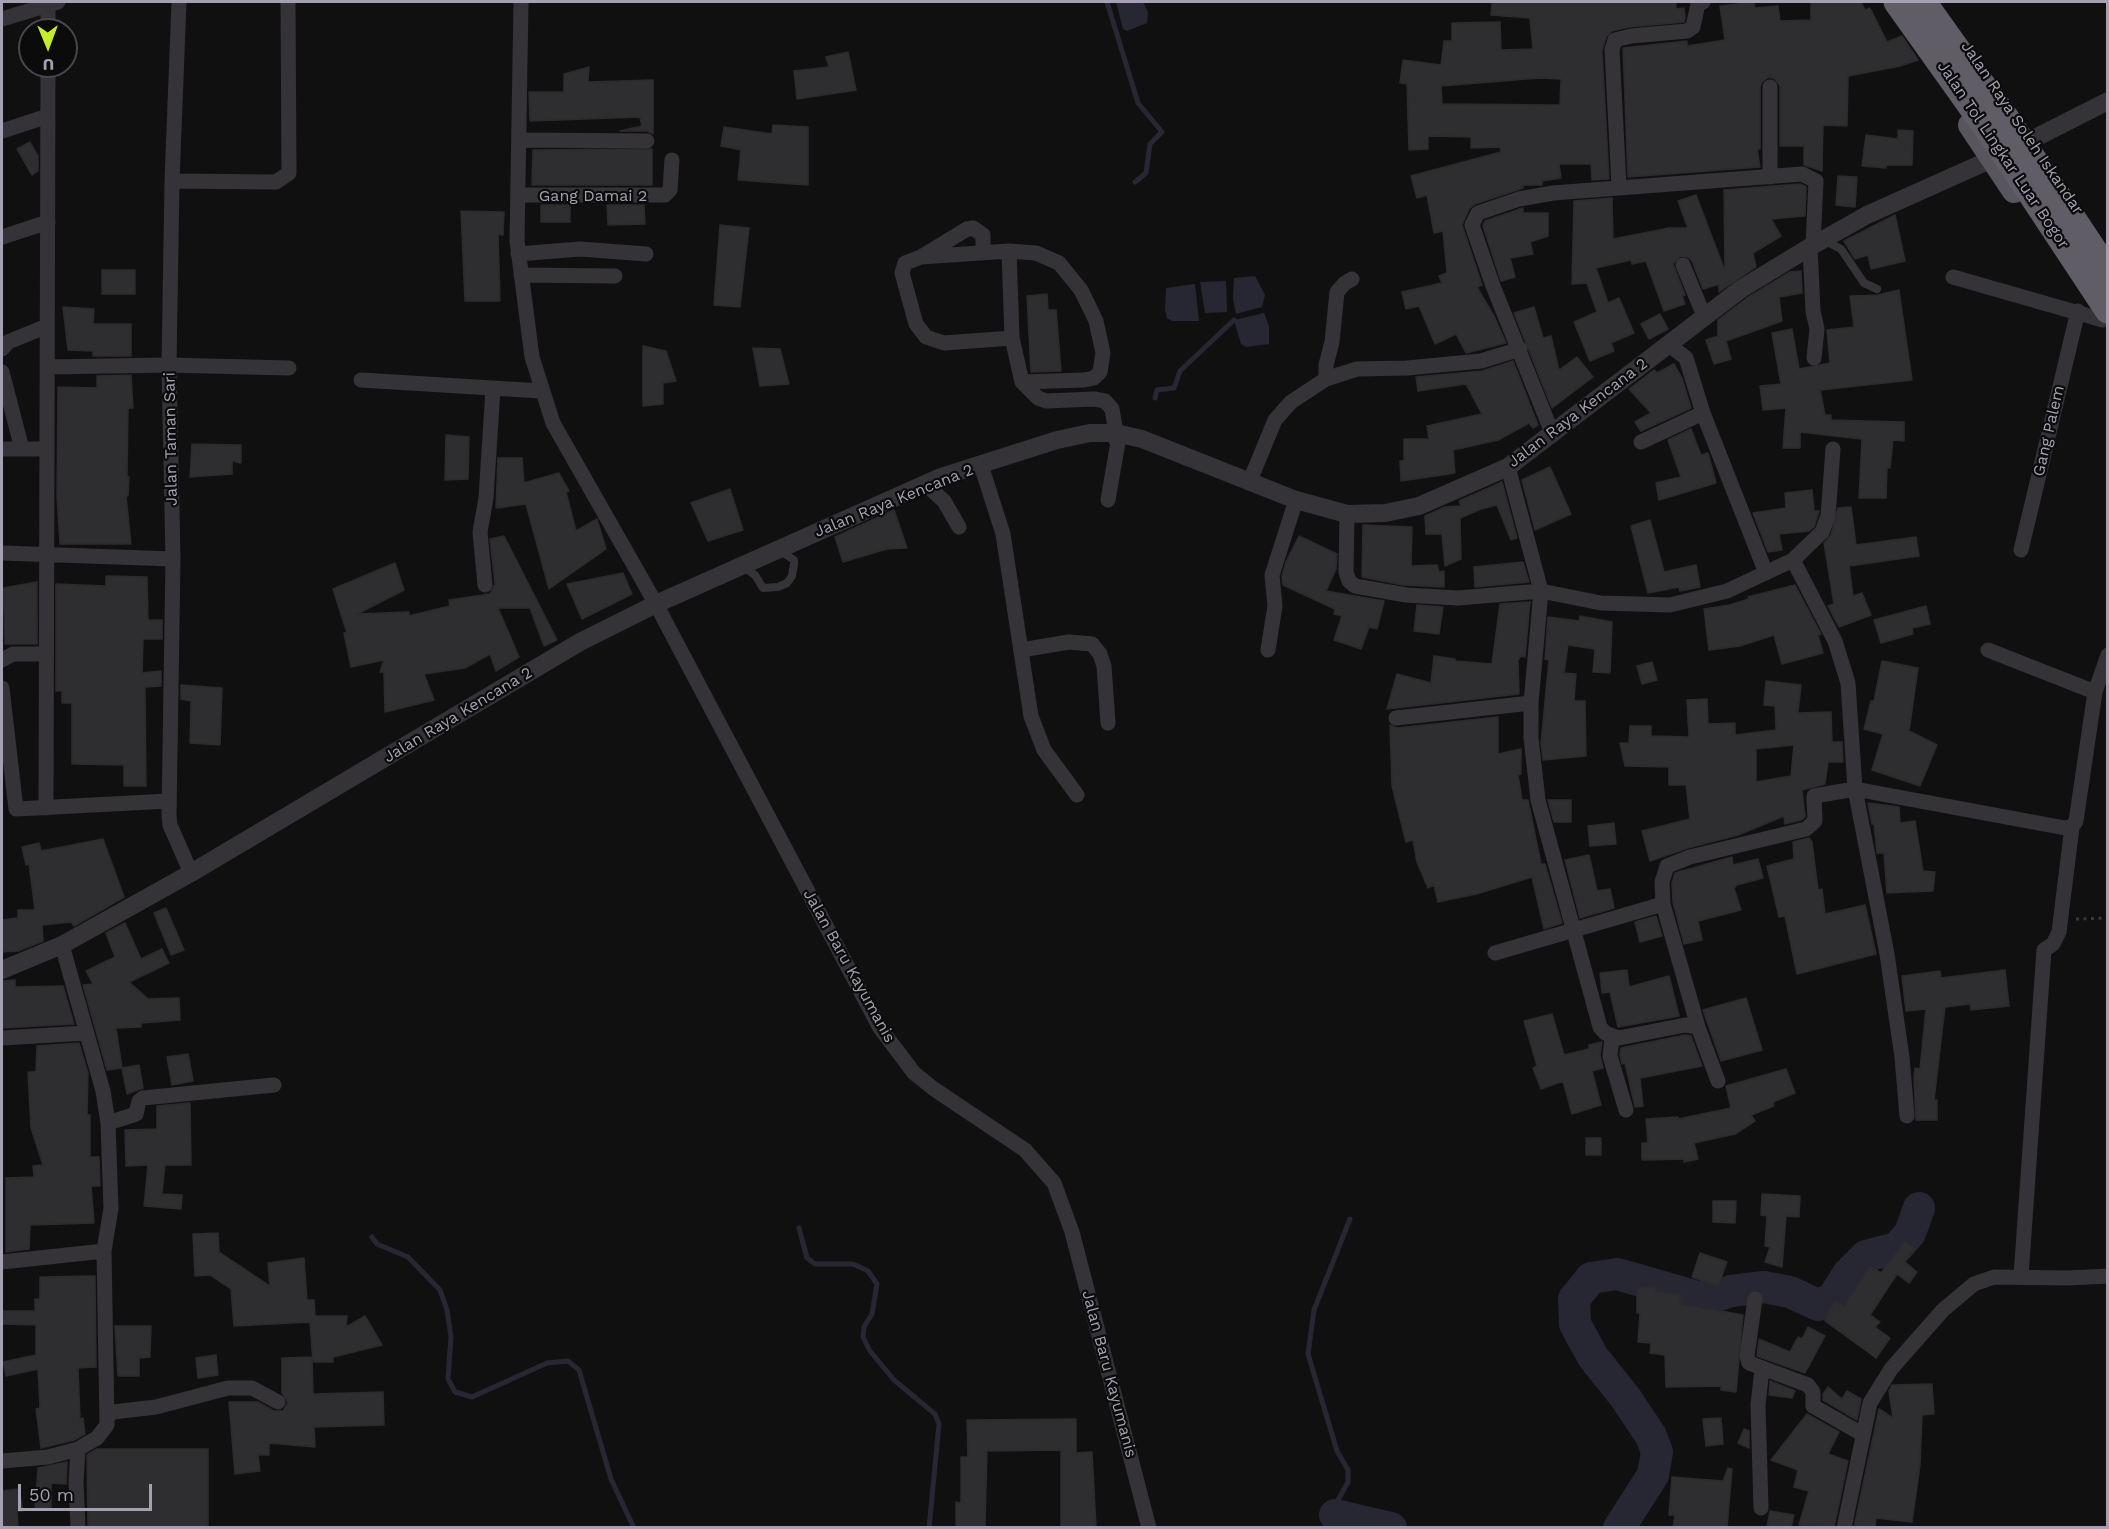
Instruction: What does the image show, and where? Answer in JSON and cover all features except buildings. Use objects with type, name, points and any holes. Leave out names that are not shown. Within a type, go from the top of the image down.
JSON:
[{"type":"highway","points":[[1890,2],[1992,159],[2106,319]]},
{"type":"highway","name":"Jalan Tol Lingkar Luar Bogor","points":[[1897,2],[2001,148],[2106,319]]},
{"type":"highway","name":"Jalan Tol Lingkar Luar Bogor","points":[[1923,2],[2005,117],[2108,272]]},
{"type":"highway","name":"Jalan Raya Soleh Iskandar","points":[[1936,2],[2108,255]]},
{"type":"street","name":"Jalan Taman Sari","points":[[180,2],[172,182],[169,365],[173,559],[169,801],[170,825],[191,873]]},
{"type":"street","points":[[172,182],[276,182],[289,173],[288,2]]},
{"type":"street","name":"Jalan Baru Kayumanis","points":[[520,2],[518,254],[532,357],[541,391],[567,452],[656,604],[880,1029],[898,1055],[934,1089],[1025,1150],[1054,1183],[1072,1232],[1149,1527]]},
{"type":"street","points":[[1619,186],[1612,50],[1616,40],[1631,36],[1687,31],[1693,27],[1698,4],[1703,2]]},
{"type":"street","points":[[2,19],[53,3],[50,18]]},
{"type":"street","points":[[46,808],[48,78]]},
{"type":"street","points":[[1770,87],[1770,177]]},
{"type":"street","points":[[2029,141],[2108,101]]},
{"type":"street","points":[[2,131],[48,116]]},
{"type":"street","points":[[519,140],[647,141]]},
{"type":"street","name":"Jalan Raya Kencana 2","points":[[2,970],[62,945],[191,873],[580,642],[656,604],[925,484],[981,465],[1072,436],[1113,432],[1142,439],[1296,500],[1347,514],[1385,513],[1419,506],[1508,467],[1553,435],[1741,289],[1815,244],[1867,216],[1992,159]]},
{"type":"street","name":"Gang Damai 2","points":[[519,195],[665,195],[670,190],[672,160]]},
{"type":"street","points":[[1553,435],[1493,286],[1472,225],[1474,216],[1519,199],[1619,186],[1802,174],[1816,181],[1813,311],[1817,329],[1814,358]]},
{"type":"street","points":[[2,237],[48,222]]},
{"type":"street","points":[[983,253],[982,235],[973,228],[921,257],[905,263],[902,273],[916,324],[921,333],[933,341],[944,343],[1012,338]]},
{"type":"street","points":[[518,254],[580,249],[646,254]]},
{"type":"street","points":[[1009,251],[1012,338],[1022,382],[1038,398],[1046,401],[1094,399],[1105,401],[1112,409],[1113,432],[1118,442],[1108,500]]},
{"type":"street","points":[[921,257],[1009,251],[1047,256],[1059,263],[1071,276],[1096,321],[1103,353],[1100,372],[1094,378],[1022,382]]},
{"type":"street","points":[[1683,265],[1704,316]]},
{"type":"street","points":[[521,275],[615,276]]},
{"type":"street","points":[[1953,277],[2106,319]]},
{"type":"street","points":[[1326,379],[1337,292],[1344,283],[1352,279]]},
{"type":"street","name":"Gang Palem","points":[[2020,550],[2078,311]]},
{"type":"street","points":[[2,349],[8,342],[47,326]]},
{"type":"street","points":[[1668,344],[1686,358],[1703,413],[1766,573]]},
{"type":"street","points":[[1249,483],[1275,420],[1291,402],[1326,379],[1357,369],[1407,368],[1481,361],[1520,349]]},
{"type":"street","points":[[47,367],[169,365],[289,368]]},
{"type":"street","points":[[2,372],[22,449]]},
{"type":"street","points":[[361,380],[541,391]]},
{"type":"street","points":[[485,585],[480,532],[486,498],[493,389]]},
{"type":"street","points":[[1641,442],[1703,413]]},
{"type":"street","points":[[2,449],[47,449]]},
{"type":"street","points":[[1347,514],[1346,572],[1354,586],[1431,597],[1541,591],[1601,603],[1670,605],[1727,591],[1793,560],[1822,532],[1828,516],[1833,449]]},
{"type":"street","points":[[981,465],[1003,534],[1031,716],[1044,750],[1077,795]]},
{"type":"street","points":[[1508,467],[1541,591],[1531,702],[1531,738],[1538,800],[1600,1027],[1612,1037],[1628,1038],[1685,1025],[1698,1028]]},
{"type":"street","points":[[925,484],[944,501],[959,527]]},
{"type":"street","points":[[1268,650],[1275,606],[1272,575],[1296,500]]},
{"type":"street","points":[[2,553],[173,559]]},
{"type":"street","points":[[1793,560],[1843,662],[1851,705],[1856,789],[1888,965],[1902,1057],[1906,1116]]},
{"type":"street","points":[[1021,650],[1069,642],[1092,644],[1104,666],[1108,723]]},
{"type":"street","points":[[1988,650],[2096,692]]},
{"type":"street","points":[[2,660],[13,654],[46,654]]},
{"type":"street","points":[[2020,1276],[2044,951],[2053,944],[2062,919],[2072,827],[2076,821],[2096,692],[2108,655]]},
{"type":"street","points":[[2,688],[14,807],[19,810],[169,801]]},
{"type":"street","points":[[1396,718],[1531,702]]},
{"type":"street","points":[[1718,1081],[1698,1028],[1663,904],[1662,882],[1667,866],[1689,857],[1806,829],[1815,821],[1814,796],[1856,789],[2066,828],[2072,827]]},
{"type":"street","points":[[1496,953],[1663,904]]},
{"type":"street","points":[[2,1461],[48,1457],[78,1449],[97,1438],[106,1425],[107,1417],[104,1251],[111,1208],[108,1123],[103,1091],[62,945]]},
{"type":"street","points":[[2,1038],[86,1033]]},
{"type":"street","points":[[1612,1037],[1610,1056],[1626,1110]]},
{"type":"street","points":[[108,1123],[136,1114],[139,1101],[143,1098],[274,1085]]},
{"type":"street","points":[[2,1262],[104,1251]]},
{"type":"street","points":[[1844,1527],[1870,1403],[1891,1369],[1957,1296],[1983,1279],[2020,1276],[2068,1278],[2108,1276]]},
{"type":"street","points":[[1755,1299],[1747,1359],[1749,1363],[1809,1385],[1813,1392],[1813,1406],[1862,1434]]},
{"type":"street","points":[[1761,1508],[1758,1405],[1762,1369]]},
{"type":"street","points":[[107,1417],[113,1412],[156,1407],[228,1388],[252,1389],[278,1402]]},
{"type":"street","points":[[78,1449],[76,1482],[78,1527]]},
{"type":"lane","points":[[1815,244],[1841,249],[1864,283],[1877,289]]},
{"type":"lane","points":[[741,566],[755,575],[763,588],[778,587],[787,583],[792,576],[794,560],[778,549]]},
{"type":"path","points":[[2062,919],[2108,918]]},
{"type":"water","points":[[1116,2],[1143,2],[1148,12],[1147,23],[1127,31],[1123,29]]},
{"type":"water","points":[[1255,276],[1265,295],[1262,307],[1236,314],[1233,299],[1234,278]]},
{"type":"water","points":[[1226,281],[1227,312],[1205,313],[1200,282]]},
{"type":"water","points":[[1195,284],[1199,321],[1172,321],[1167,318],[1166,288]]},
{"type":"water","points":[[1264,313],[1269,326],[1269,344],[1246,347],[1241,344],[1234,320]]},
{"type":"waterway","points":[[1107,2],[1138,103],[1162,132],[1150,144],[1146,173],[1135,182]]},
{"type":"waterway","points":[[1155,398],[1157,390],[1174,388],[1180,371],[1234,320]]},
{"type":"waterway","points":[[1619,1528],[1653,1475],[1657,1452],[1651,1436],[1625,1397],[1593,1357],[1575,1324],[1574,1299],[1591,1278],[1617,1274],[1697,1297],[1714,1297],[1731,1291],[1764,1287],[1790,1292],[1818,1305],[1832,1299],[1848,1274],[1866,1256],[1897,1248],[1910,1233],[1919,1208]]},
{"type":"waterway","points":[[1333,1528],[1338,1500],[1348,1482],[1348,1470],[1337,1451],[1308,1354],[1314,1310],[1350,1219]]},
{"type":"waterway","points":[[799,1228],[807,1258],[815,1264],[853,1264],[868,1271],[877,1284],[872,1314],[864,1327],[863,1337],[870,1351],[894,1380],[935,1414],[939,1424],[929,1528]]},
{"type":"waterway","points":[[372,1237],[377,1244],[408,1257],[440,1290],[447,1310],[451,1337],[448,1379],[455,1392],[472,1397],[547,1363],[568,1361],[579,1370],[611,1479],[634,1528]]},
{"type":"waterway","points":[[1335,1515],[1391,1528]]}]
